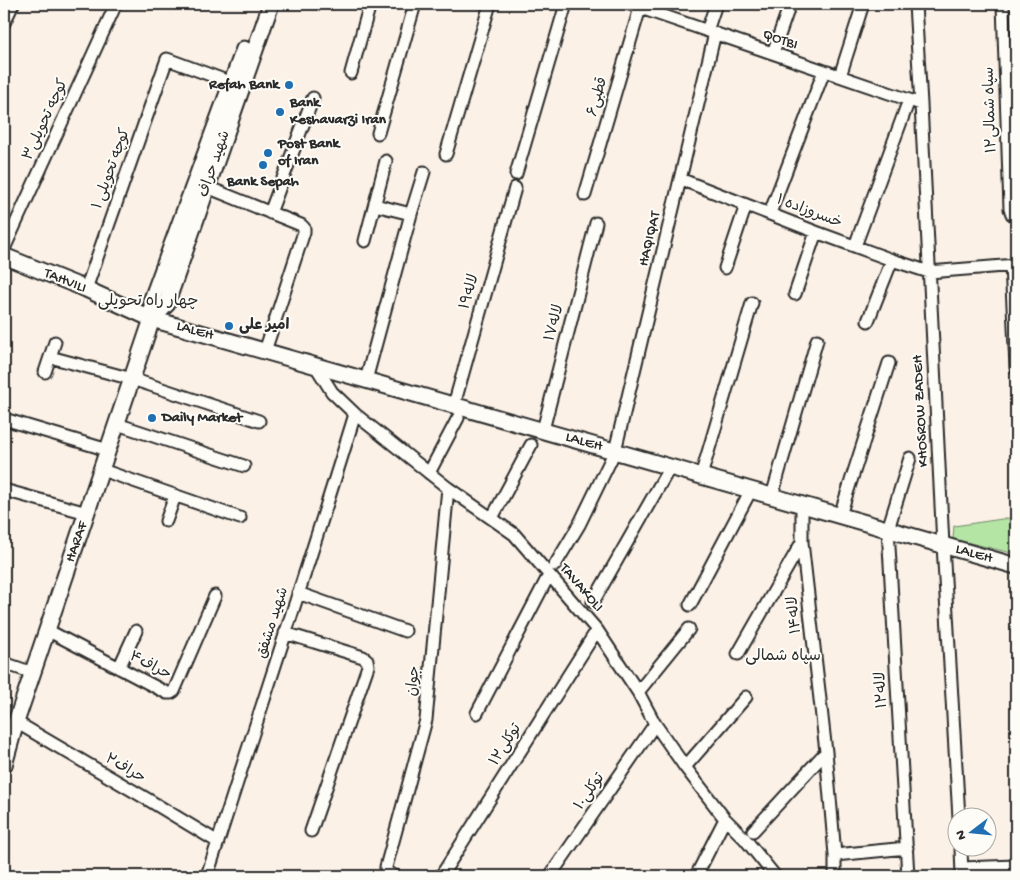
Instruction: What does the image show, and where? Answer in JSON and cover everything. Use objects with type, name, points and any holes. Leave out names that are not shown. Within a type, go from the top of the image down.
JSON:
[{"type":"main road","points":[[179,247],[232,83],[260,4]]},
{"type":"main road","name":"شهید حراف","points":[[179,247],[207,187],[271,4]]},
{"type":"main road","name":"HARAF","points":[[4,765],[16,722],[152,319],[152,299],[179,247]]},
{"type":"main road","name":"TAHVILI","points":[[4,256],[86,289],[152,319]]},
{"type":"main road","name":"LALEH","points":[[152,319],[366,380],[456,412],[543,430],[1016,566]]},
{"type":"street","name":"کوچه تحویلی۳","points":[[4,248],[116,4]]},
{"type":"street","points":[[351,74],[370,4]]},
{"type":"street","points":[[378,133],[414,4]]},
{"type":"street","points":[[446,154],[490,4]]},
{"type":"street","points":[[516,174],[566,4]]},
{"type":"street","name":"QOTBI","points":[[629,4],[922,104]]},
{"type":"street","name":"HAQIQAT","points":[[477,713],[552,570],[579,525],[615,451],[680,179],[716,4]]},
{"type":"street","points":[[774,53],[790,4]]},
{"type":"street","points":[[840,76],[863,4]]},
{"type":"street","name":"KHOSROW ZADEH","points":[[915,4],[922,104],[943,545],[958,808]]},
{"type":"street","name":"سپاه شمالی۱۲","points":[[1003,4],[1010,209],[1014,214]]},
{"type":"street","points":[[4,23],[10,5]]},
{"type":"street","name":"قطبی۶","points":[[585,195],[640,8]]},
{"type":"street","name":"کوچه تحویلی ۱","points":[[86,289],[167,59],[232,83]]},
{"type":"street","points":[[770,213],[824,71]]},
{"type":"street","points":[[270,213],[313,98]]},
{"type":"street","points":[[855,246],[909,100]]},
{"type":"street","points":[[365,241],[386,161]]},
{"type":"street","points":[[366,380],[424,172]]},
{"type":"street","name":"خسروزاده ۱","points":[[680,179],[816,232],[929,272]]},
{"type":"street","points":[[207,187],[301,225],[304,228],[265,351]]},
{"type":"street","name":"لاله۱۹","points":[[429,474],[456,412],[514,188]]},
{"type":"street","points":[[375,205],[411,214]]},
{"type":"street","points":[[725,268],[746,205]]},
{"type":"street","name":"لاله۱۷","points":[[543,430],[596,223]]},
{"type":"street","points":[[795,294],[816,232]]},
{"type":"street","points":[[868,321],[892,260]]},
{"type":"street","points":[[929,272],[1014,265],[1016,368]]},
{"type":"street","points":[[701,476],[752,303]]},
{"type":"street","points":[[772,496],[817,340]]},
{"type":"street","points":[[45,372],[55,342]]},
{"type":"street","points":[[50,357],[132,379],[259,421]]},
{"type":"street","points":[[840,515],[889,363]]},
{"type":"street","name":"TAVAKOLI","points":[[315,365],[332,392],[355,414],[429,474],[514,534],[552,570],[597,630],[684,767],[725,819],[745,839],[775,876]]},
{"type":"street","name":"شهید مشفق","points":[[207,876],[320,530],[355,414]]},
{"type":"street","points":[[4,419],[108,450]]},
{"type":"street","points":[[118,424],[244,466]]},
{"type":"street","points":[[492,518],[531,445]]},
{"type":"street","points":[[888,529],[910,458]]},
{"type":"street","points":[[593,602],[670,467]]},
{"type":"street","points":[[102,470],[240,518]]},
{"type":"street","name":"جوان","points":[[390,874],[388,858],[426,720],[448,488]]},
{"type":"street","points":[[4,490],[87,513]]},
{"type":"street","points":[[690,605],[751,490]]},
{"type":"street","points":[[166,521],[176,496]]},
{"type":"street","name":"لاله۱۴","points":[[802,504],[802,542],[826,752],[835,855],[835,876]]},
{"type":"street","name":"لاله۱۲","points":[[888,529],[908,876]]},
{"type":"street","points":[[738,654],[802,542]]},
{"type":"street","points":[[298,593],[405,631]]},
{"type":"street","name":"حراف۴","points":[[47,630],[167,694],[174,691],[216,596]]},
{"type":"street","points":[[638,692],[689,629]]},
{"type":"street","name":"توکلی۱۲","points":[[442,876],[597,630]]},
{"type":"street","points":[[119,668],[136,631]]},
{"type":"street","points":[[285,633],[362,657],[367,660],[368,666],[311,831]]},
{"type":"street","points":[[4,663],[33,673]]},
{"type":"street","points":[[684,767],[746,697]]},
{"type":"street","name":"حراف۲","points":[[16,722],[218,842]]},
{"type":"street","name":"۱۰توکلی","points":[[550,876],[655,724]]},
{"type":"street","points":[[753,831],[826,752]]},
{"type":"street","points":[[696,876],[725,819]]},
{"type":"street","points":[[835,855],[907,848]]},
{"type":"street","points":[[961,858],[962,872],[1016,866]]},
{"type":"green space","points":[[1016,517],[1016,554],[953,539],[954,526]]},
{"type":"place","name":"Refah Bank","points":[[289,85]]},
{"type":"place","name":"Bank Keshavarzi Iran","points":[[280,112]]},
{"type":"place","name":"Post Bank of Iran","points":[[268,153]]},
{"type":"place","name":"Bank Sepah","points":[[263,165]]},
{"type":"place","name":"امیر علی","points":[[229,326]]},
{"type":"place","name":"Daily Market","points":[[152,418]]},
{"type":"district","name":"چهار راه تحویلی","points":[[148,302]]},
{"type":"district","name":"سپاه شمالی","points":[[783,657]]}]
